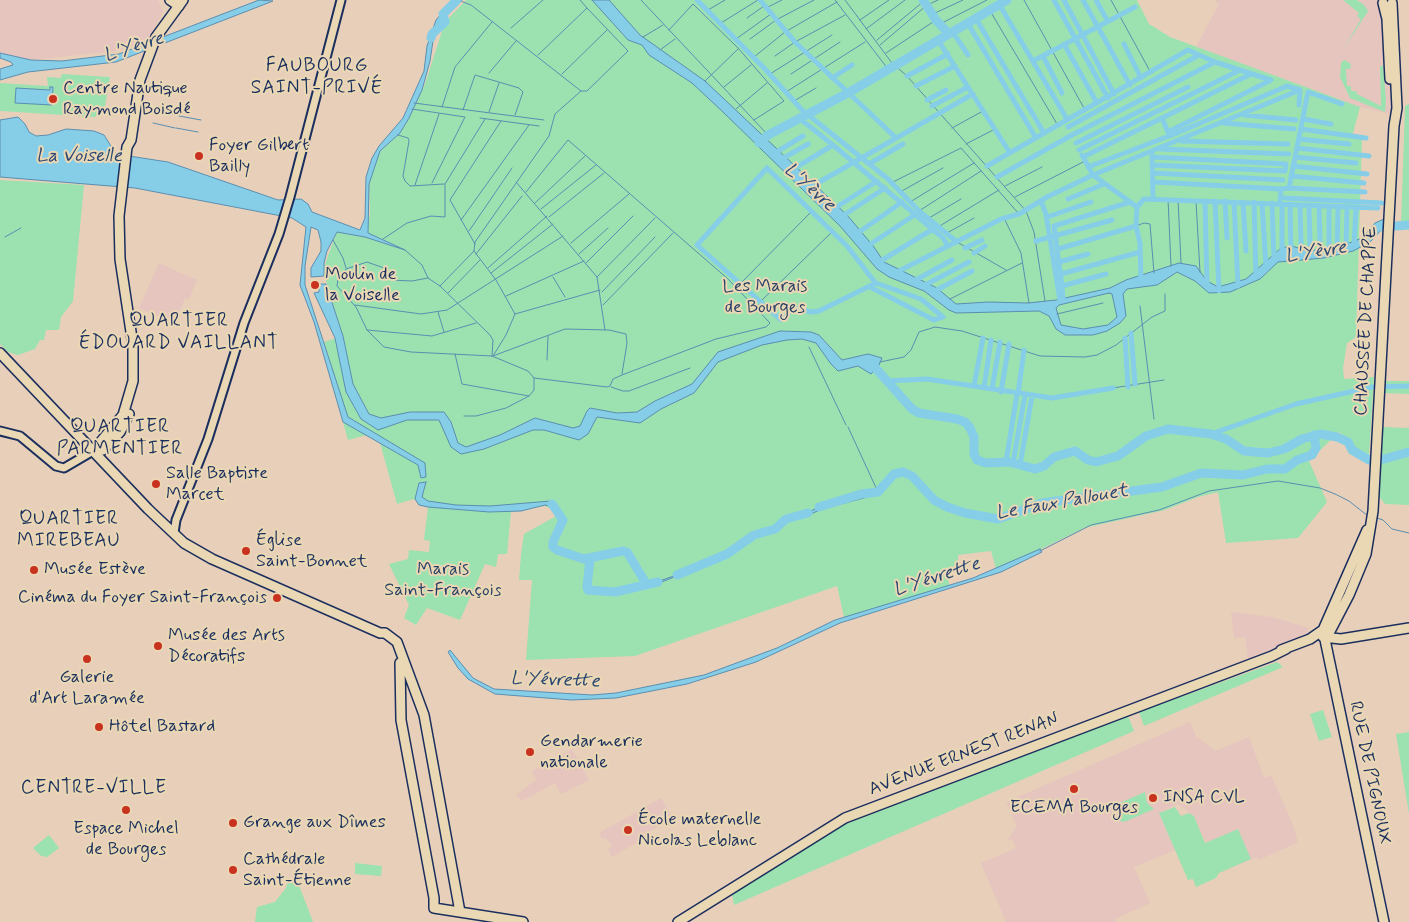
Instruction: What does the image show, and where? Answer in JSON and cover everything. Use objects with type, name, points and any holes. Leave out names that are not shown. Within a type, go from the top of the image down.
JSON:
[{"type":"main road","points":[[170,0],[180,2],[188,0]]},
{"type":"main road","name":"CHAUSSÉE DE CHAPPE","points":[[1322,635],[1349,595],[1366,554],[1372,516],[1388,217],[1394,124],[1397,108],[1394,1],[1380,2],[1387,19],[1394,124]]},
{"type":"main road","points":[[93,451],[123,415],[133,381],[134,345],[120,259],[119,216],[124,189],[127,148],[131,140],[140,80],[145,63],[156,37],[180,2]]},
{"type":"main road","points":[[0,353],[184,543],[212,559],[393,638],[400,649],[416,698],[424,715],[460,912]]},
{"type":"main road","name":"CHAUSSÉE DE CHAPPE","points":[[1322,635],[1372,516]]},
{"type":"main road","points":[[1322,635],[1341,639],[1409,628]]},
{"type":"main road","points":[[380,633],[394,646],[399,655],[401,720],[434,898],[434,908],[523,922]]},
{"type":"main road","name":"AVENUE ERNEST RENAN","points":[[1272,656],[1274,652],[1322,635]]},
{"type":"main road","name":"AVENUE ERNEST RENAN","points":[[681,921],[845,818],[1272,656],[1293,652],[1322,635]]},
{"type":"main road","name":"RUE DE PIGNOUX","points":[[1322,635],[1384,922]]},
{"type":"main road","points":[[400,703],[408,698],[416,698]]},
{"type":"street","points":[[174,533],[176,520],[208,440],[244,323],[284,217],[341,0]]},
{"type":"street","points":[[0,431],[20,436],[56,466],[64,468],[93,451]]},
{"type":"shaded area","points":[[0,0],[158,0],[163,11],[148,40],[118,51],[31,60],[0,53]]},
{"type":"shaded area","points":[[1214,0],[1396,0],[1392,3],[1393,115],[1360,107],[1196,47],[1219,4]]},
{"type":"shaded area","points":[[159,263],[197,280],[189,299],[185,298],[179,313],[171,322],[139,308]]},
{"type":"shaded area","points":[[1231,612],[1272,617],[1299,625],[1308,628],[1307,637],[1248,659],[1245,637],[1234,638]]},
{"type":"shaded area","points":[[1190,722],[1196,736],[1215,751],[1249,737],[1264,778],[1271,775],[1293,825],[1298,842],[1259,860],[1257,857],[1219,873],[1194,816],[1178,804],[1159,813],[1175,850],[1134,867],[1150,903],[1115,919],[1116,922],[1006,922],[981,863],[1016,848],[1012,839],[1006,842],[1017,826],[1006,802]]},
{"type":"shaded area","points":[[572,749],[589,780],[561,794],[555,783],[522,801],[516,795],[536,780],[532,771]]},
{"type":"shaded area","name":"École maternelle Nicolas Leblanc","points":[[661,798],[673,818],[645,834],[647,837],[612,857],[608,849],[612,846],[606,838],[602,839],[599,833]]},
{"type":"green space","name":"Les Marais de Bourges","points":[[466,0],[1137,0],[1149,24],[1170,37],[1360,107],[1352,137],[1362,139],[1356,337],[1347,343],[1343,368],[1344,379],[1374,377],[1369,455],[1356,448],[1339,432],[1309,461],[1327,502],[1298,538],[1226,543],[1218,492],[1198,497],[1165,510],[1084,528],[1002,568],[996,569],[991,551],[958,555],[958,565],[945,569],[950,587],[848,619],[844,617],[837,586],[635,656],[526,660],[532,580],[519,580],[524,534],[558,515],[556,511],[545,506],[511,512],[507,554],[498,554],[496,567],[485,564],[460,620],[427,608],[416,625],[404,618],[409,605],[389,564],[408,559],[409,550],[429,552],[430,541],[424,540],[428,507],[419,505],[414,499],[397,504],[380,443],[367,435],[348,440],[343,422],[347,415],[324,342],[342,336],[323,270],[338,228],[364,234],[370,214],[369,184],[374,164],[380,151],[400,133],[409,118],[425,84],[445,22]]},
{"type":"green space","points":[[1343,0],[1357,0],[1368,11],[1343,50],[1361,19],[1357,16],[1359,13]]},
{"type":"green space","points":[[1344,60],[1351,64],[1350,69],[1346,69],[1347,86],[1351,86],[1351,91],[1356,91],[1357,94],[1381,106],[1380,67],[1383,65],[1386,99],[1385,112],[1350,98],[1340,77],[1341,63]]},
{"type":"green space","name":"Centre Nautique Raymond Boisdé","points":[[62,74],[110,77],[105,106],[95,117],[0,111],[0,83],[48,86],[47,77],[61,78]]},
{"type":"green space","points":[[1409,104],[1409,225],[1401,225],[1405,106]]},
{"type":"green space","points":[[0,180],[84,185],[73,301],[61,317],[59,330],[46,330],[44,340],[40,340],[35,349],[18,355],[8,352],[0,344]]},
{"type":"green space","points":[[1383,381],[1409,381],[1409,394],[1383,393]]},
{"type":"green space","points":[[1381,427],[1409,428],[1409,505],[1385,504],[1377,494]]},
{"type":"green space","points":[[1277,662],[1283,667],[1144,726],[1139,712]]},
{"type":"green space","points":[[1323,710],[1332,737],[1319,741],[1310,714]]},
{"type":"green space","points":[[1126,717],[1129,718],[1134,731],[734,905],[732,894],[735,891],[843,825]]},
{"type":"green space","points":[[1409,732],[1409,814],[1396,734]]},
{"type":"green space","points":[[1145,792],[1147,803],[1154,809],[1124,822],[1114,818],[1120,815],[1115,805]]},
{"type":"green space","points":[[1175,807],[1181,816],[1189,813],[1194,816],[1205,843],[1238,829],[1251,859],[1219,873],[1216,878],[1196,887],[1193,879],[1188,880],[1159,813]]},
{"type":"green space","points":[[49,835],[59,848],[47,857],[41,856],[33,848]]},
{"type":"green space","points":[[355,863],[382,866],[381,876],[355,874]]},
{"type":"green space","points":[[297,880],[313,922],[255,922],[257,907],[275,902],[286,888],[288,881]]},
{"type":"water","name":"L'Yèvre","points":[[259,0],[273,1],[116,62],[28,72],[0,80],[0,69],[13,65],[11,62],[0,58],[0,53],[31,60],[62,61],[119,54]]},
{"type":"water","name":"La Voiselle","points":[[454,0],[462,0],[440,22],[433,41],[422,90],[400,133],[380,151],[369,184],[368,233],[405,250],[365,237],[337,232],[327,251],[324,263],[324,276],[311,277],[311,268],[321,251],[321,242],[318,230],[311,227],[305,266],[305,285],[348,417],[425,463],[426,477],[421,478],[418,465],[343,422],[314,322],[300,285],[306,227],[292,218],[135,188],[0,177],[0,120],[18,117],[25,124],[29,132],[36,136],[48,135],[66,129],[94,131],[104,135],[116,154],[168,162],[278,200],[301,199],[308,204],[312,212],[360,230],[365,218],[366,177],[372,158],[379,146],[403,118],[424,71],[427,46],[436,20]]},
{"type":"water","points":[[592,0],[609,0],[640,35],[705,81],[847,215],[884,262],[937,288],[956,304],[988,302],[1028,303],[1056,300],[1110,288],[1126,280],[1179,263],[1196,266],[1207,281],[1218,287],[1246,279],[1281,248],[1292,246],[1307,251],[1339,247],[1362,238],[1375,223],[1384,219],[1383,228],[1370,242],[1353,251],[1324,258],[1278,262],[1260,279],[1230,292],[1209,293],[1195,281],[1177,272],[1157,285],[1127,289],[1123,294],[1126,316],[1120,323],[1107,331],[1093,335],[1065,335],[1056,329],[1049,316],[1039,311],[956,313],[924,291],[889,277],[877,269],[840,226],[692,83],[649,55],[642,45],[628,40]],"holes":[[[1109,293],[1112,294],[1117,317],[1108,325],[1083,329],[1061,325],[1056,308],[1059,305]]]},
{"type":"water","points":[[50,87],[53,87],[52,105],[15,103],[16,88],[50,90]]},
{"type":"water","points":[[319,284],[326,284],[343,336],[353,384],[369,414],[381,418],[410,412],[444,412],[451,422],[458,443],[466,447],[500,435],[535,418],[573,428],[580,426],[590,408],[617,413],[637,412],[655,401],[692,384],[718,352],[780,331],[811,332],[819,335],[842,360],[868,354],[882,358],[871,374],[858,366],[838,371],[816,343],[802,339],[762,345],[718,362],[694,393],[661,409],[640,423],[597,417],[588,434],[579,440],[544,430],[533,430],[484,449],[461,454],[451,447],[439,420],[407,420],[378,430],[361,419],[346,392],[335,338],[314,293],[319,292]]},
{"type":"water","points":[[426,482],[422,497],[428,501],[456,505],[490,506],[551,501],[562,512],[558,514],[553,507],[545,505],[521,511],[489,512],[419,505],[415,499],[419,483]]},
{"type":"water","points":[[878,491],[879,494],[822,509],[804,517],[790,519],[778,531],[755,537],[730,555],[649,587],[608,594],[586,591],[586,589],[613,592],[645,586],[691,570],[729,553],[752,535],[773,530],[788,517],[803,515],[821,506]]},
{"type":"water","points":[[1040,549],[1042,552],[1001,572],[840,623],[756,662],[687,684],[616,698],[572,700],[495,694],[468,679],[448,652],[450,650],[473,678],[494,689],[592,695],[616,693],[704,675],[777,648],[835,620],[973,578]]},
{"type":"water","points":[[556,550],[578,559],[590,559],[587,582],[589,562],[554,553]]},
{"type":"waterway","points":[[431,38],[432,34],[445,22],[443,14],[457,0]]},
{"type":"waterway","points":[[458,0],[471,5],[581,91]]},
{"type":"waterway","points":[[511,28],[543,0]]},
{"type":"waterway","points":[[538,55],[587,8],[580,0]]},
{"type":"waterway","points":[[641,0],[768,135]]},
{"type":"waterway","points":[[697,0],[765,69],[802,110],[888,179],[919,211],[957,242]]},
{"type":"waterway","points":[[708,10],[725,0]]},
{"type":"waterway","points":[[721,23],[758,0]]},
{"type":"waterway","points":[[760,0],[795,42],[895,137]]},
{"type":"waterway","points":[[766,8],[782,0]]},
{"type":"waterway","points":[[750,39],[776,20],[814,0]]},
{"type":"waterway","points":[[835,0],[888,69]]},
{"type":"waterway","points":[[845,0],[892,63],[907,76],[1026,211],[1034,232],[1045,301]]},
{"type":"waterway","points":[[860,20],[889,0]]},
{"type":"waterway","points":[[866,29],[905,0]]},
{"type":"waterway","points":[[923,0],[936,20],[948,33]]},
{"type":"waterway","points":[[880,45],[927,5],[938,0]]},
{"type":"waterway","points":[[933,14],[963,0]]},
{"type":"waterway","points":[[940,24],[987,0]]},
{"type":"waterway","points":[[759,143],[768,135],[848,93],[1007,0]]},
{"type":"waterway","points":[[1024,0],[1085,110]]},
{"type":"waterway","points":[[1054,0],[1108,98]]},
{"type":"waterway","points":[[1064,0],[1114,94]]},
{"type":"waterway","points":[[1083,0],[1130,85]]},
{"type":"waterway","points":[[1096,0],[1107,20]]},
{"type":"waterway","points":[[1111,0],[1151,73]]},
{"type":"waterway","points":[[877,40],[924,1]]},
{"type":"waterway","points":[[754,57],[785,32],[837,2]]},
{"type":"waterway","points":[[669,30],[693,4],[738,48],[784,101],[754,120]]},
{"type":"waterway","points":[[999,4],[1067,119]]},
{"type":"waterway","points":[[747,18],[764,6]]},
{"type":"waterway","points":[[1033,61],[1135,7]]},
{"type":"waterway","points":[[440,286],[474,251],[475,242],[549,136],[555,114],[581,91],[587,91],[628,51],[587,8]]},
{"type":"waterway","points":[[989,9],[1057,124]]},
{"type":"waterway","points":[[736,39],[771,14]]},
{"type":"waterway","points":[[775,56],[795,42],[845,15]]},
{"type":"waterway","points":[[975,17],[1044,133]]},
{"type":"waterway","points":[[886,53],[936,20]]},
{"type":"waterway","points":[[442,107],[455,67],[492,22]]},
{"type":"waterway","points":[[967,22],[1036,138]]},
{"type":"waterway","points":[[643,37],[663,25]]},
{"type":"waterway","points":[[562,74],[607,30]]},
{"type":"waterway","points":[[952,31],[968,55]]},
{"type":"waterway","points":[[770,74],[832,35]]},
{"type":"waterway","points":[[660,50],[675,39]]},
{"type":"waterway","points":[[938,40],[1010,153]]},
{"type":"waterway","points":[[489,73],[516,41]]},
{"type":"waterway","points":[[791,74],[840,42]]},
{"type":"waterway","points":[[786,92],[865,42]]},
{"type":"waterway","points":[[1064,44],[1097,103]]},
{"type":"waterway","points":[[1124,44],[1141,78]]},
{"type":"waterway","points":[[705,81],[738,49]]},
{"type":"waterway","points":[[895,273],[1001,219],[1019,214],[1047,197],[1093,175],[1300,90],[1287,86],[1170,136],[1168,132],[1271,80],[1215,62],[1188,50],[987,166]]},
{"type":"waterway","points":[[907,76],[948,54]]},
{"type":"waterway","points":[[1068,127],[1199,55]]},
{"type":"waterway","points":[[1043,56],[1062,93]]},
{"type":"waterway","points":[[997,177],[1072,135],[1215,62]]},
{"type":"waterway","points":[[724,87],[751,65]]},
{"type":"waterway","points":[[832,78],[852,65]]},
{"type":"waterway","points":[[916,86],[955,66]]},
{"type":"waterway","points":[[1079,150],[1240,70]]},
{"type":"waterway","points":[[1083,157],[1251,74]]},
{"type":"waterway","points":[[463,110],[475,75],[519,88],[523,92],[515,115]]},
{"type":"waterway","points":[[489,112],[499,83]]},
{"type":"waterway","points":[[736,109],[767,83]]},
{"type":"waterway","points":[[932,106],[968,87]]},
{"type":"waterway","points":[[1076,143],[1188,87]]},
{"type":"waterway","points":[[794,101],[816,88]]},
{"type":"waterway","points":[[927,100],[946,90]]},
{"type":"waterway","points":[[1299,105],[1300,90]]},
{"type":"waterway","points":[[1280,204],[1281,189],[1289,188],[1308,92],[1342,104]]},
{"type":"waterway","points":[[809,188],[973,94]]},
{"type":"waterway","points":[[414,103],[544,120]]},
{"type":"waterway","points":[[412,109],[465,117],[432,183]]},
{"type":"waterway","points":[[156,111],[177,115]]},
{"type":"waterway","points":[[952,128],[983,111]]},
{"type":"waterway","points":[[415,185],[439,114]]},
{"type":"waterway","points":[[1244,115],[1296,120]]},
{"type":"waterway","points":[[179,116],[201,120]]},
{"type":"waterway","points":[[480,118],[539,126]]},
{"type":"waterway","points":[[790,171],[833,145],[799,118]]},
{"type":"waterway","points":[[1162,118],[1168,132]]},
{"type":"waterway","points":[[383,239],[407,223],[431,216],[445,217],[445,184],[485,119]]},
{"type":"waterway","points":[[1303,119],[1331,124]]},
{"type":"waterway","points":[[475,244],[450,200],[501,121]]},
{"type":"waterway","points":[[153,123],[175,128]]},
{"type":"waterway","points":[[1224,123],[1294,129]]},
{"type":"waterway","points":[[461,220],[529,125]]},
{"type":"waterway","points":[[176,128],[198,132]]},
{"type":"waterway","points":[[966,144],[995,129]]},
{"type":"waterway","points":[[1301,129],[1366,138]]},
{"type":"waterway","points":[[398,135],[408,138],[409,141],[403,176],[405,181],[410,186],[444,184]]},
{"type":"waterway","points":[[773,154],[803,136]]},
{"type":"waterway","points":[[1088,167],[1169,136]]},
{"type":"waterway","points":[[1299,139],[1349,144]]},
{"type":"waterway","points":[[428,278],[412,281],[391,280],[387,269],[367,262],[346,269],[338,279],[337,286],[356,307],[367,330],[384,347],[411,352],[492,356],[528,371],[534,378],[607,387],[610,386],[613,379],[622,375],[716,339],[766,327],[770,323],[728,279],[568,140],[526,192]]},
{"type":"waterway","points":[[1181,141],[1288,144]]},
{"type":"waterway","points":[[780,160],[808,144]]},
{"type":"waterway","points":[[869,164],[903,144]]},
{"type":"waterway","points":[[833,145],[943,238],[948,246]]},
{"type":"waterway","points":[[891,183],[961,148],[1019,214]]},
{"type":"waterway","points":[[1297,148],[1369,156]]},
{"type":"waterway","points":[[1160,149],[1289,154]]},
{"type":"waterway","points":[[1152,154],[1153,198]]},
{"type":"waterway","points":[[1082,155],[1093,175],[1137,207]]},
{"type":"waterway","points":[[535,203],[585,156]]},
{"type":"waterway","points":[[1153,157],[1286,164],[1285,171],[1153,165]]},
{"type":"waterway","points":[[1295,157],[1356,163]]},
{"type":"waterway","points":[[1015,197],[1085,161]]},
{"type":"waterway","points":[[910,202],[974,163]]},
{"type":"waterway","points":[[541,209],[596,165]]},
{"type":"waterway","points":[[1293,166],[1367,174]]},
{"type":"waterway","points":[[1005,186],[1042,167]]},
{"type":"waterway","points":[[469,231],[512,168]]},
{"type":"waterway","points":[[874,281],[847,246],[767,168],[697,245],[781,320],[794,308],[811,312],[819,311],[876,283]]},
{"type":"waterway","points":[[900,192],[943,168]]},
{"type":"waterway","points":[[919,211],[981,171]]},
{"type":"waterway","points":[[549,217],[604,173]]},
{"type":"waterway","points":[[1154,173],[1283,180]]},
{"type":"waterway","points":[[1291,176],[1364,183]]},
{"type":"waterway","points":[[832,210],[877,181]]},
{"type":"waterway","points":[[516,182],[597,277],[605,330]]},
{"type":"waterway","points":[[1154,182],[1281,189]]},
{"type":"waterway","points":[[1068,199],[1104,184]]},
{"type":"waterway","points":[[841,217],[885,188]]},
{"type":"waterway","points":[[1289,188],[1365,192]]},
{"type":"waterway","points":[[938,227],[999,190]]},
{"type":"waterway","points":[[571,243],[629,194]]},
{"type":"waterway","points":[[476,254],[522,196]]},
{"type":"waterway","points":[[1285,198],[1382,203]]},
{"type":"waterway","points":[[929,218],[961,199]]},
{"type":"waterway","points":[[1141,281],[1140,243],[1136,226],[1137,207],[1144,199],[1378,208]]},
{"type":"waterway","points":[[1168,199],[1171,266]]},
{"type":"waterway","points":[[1178,199],[1181,263]]},
{"type":"waterway","points":[[1041,201],[1046,214],[1060,301]]},
{"type":"waterway","points":[[1196,201],[1200,272]]},
{"type":"waterway","points":[[1205,201],[1207,286]]},
{"type":"waterway","points":[[1215,201],[1219,291]]},
{"type":"waterway","points":[[1225,201],[1227,238]]},
{"type":"waterway","points":[[855,235],[902,202]]},
{"type":"waterway","points":[[1047,217],[1091,202]]},
{"type":"waterway","points":[[1060,301],[1063,300],[1062,286],[1054,226],[1130,202]]},
{"type":"waterway","points":[[1234,202],[1238,286]]},
{"type":"waterway","points":[[1243,202],[1246,251]]},
{"type":"waterway","points":[[1254,202],[1256,276]]},
{"type":"waterway","points":[[1262,203],[1266,267]]},
{"type":"waterway","points":[[1272,203],[1274,260]]},
{"type":"waterway","points":[[1282,204],[1282,253]]},
{"type":"waterway","points":[[1290,204],[1291,251]]},
{"type":"waterway","points":[[1300,205],[1301,244]]},
{"type":"waterway","points":[[1309,205],[1310,245]]},
{"type":"waterway","points":[[1319,206],[1320,241]]},
{"type":"waterway","points":[[1329,207],[1329,253]]},
{"type":"waterway","points":[[1337,251],[1338,207]]},
{"type":"waterway","points":[[1346,249],[1347,207]]},
{"type":"waterway","points":[[1354,246],[1356,208]]},
{"type":"waterway","points":[[741,283],[811,212]]},
{"type":"waterway","points":[[866,247],[916,214]]},
{"type":"waterway","points":[[488,268],[547,216]]},
{"type":"waterway","points":[[586,263],[633,216]]},
{"type":"waterway","points":[[597,277],[655,218]]},
{"type":"waterway","points":[[947,233],[974,218]]},
{"type":"waterway","points":[[1004,218],[1021,253],[1029,303]]},
{"type":"waterway","points":[[1036,241],[1112,220]]},
{"type":"waterway","points":[[1136,226],[1144,223],[1150,224],[1154,273]]},
{"type":"waterway","points":[[491,273],[553,224]]},
{"type":"waterway","name":"L'Yèvre","points":[[1382,227],[1409,225]]},
{"type":"waterway","points":[[1058,249],[1136,226]]},
{"type":"waterway","points":[[5,237],[21,228]]},
{"type":"waterway","points":[[579,254],[608,228]]},
{"type":"waterway","points":[[879,262],[933,229]]},
{"type":"waterway","points":[[757,307],[832,232]]},
{"type":"waterway","points":[[603,305],[673,233]]},
{"type":"waterway","points":[[355,305],[421,314],[447,310],[563,236]]},
{"type":"waterway","points":[[602,292],[655,237]]},
{"type":"waterway","points":[[333,240],[346,268]]},
{"type":"waterway","points":[[965,248],[982,240]]},
{"type":"waterway","points":[[957,242],[1006,270]]},
{"type":"waterway","points":[[974,253],[985,246]]},
{"type":"waterway","points":[[405,250],[422,265],[428,278],[440,286],[490,335],[493,340],[492,356]]},
{"type":"waterway","points":[[474,251],[496,280],[515,314],[506,335],[493,356]]},
{"type":"waterway","points":[[1061,274],[1140,252]]},
{"type":"waterway","points":[[1059,262],[1088,254]]},
{"type":"waterway","points":[[448,293],[480,260]]},
{"type":"waterway","points":[[912,282],[952,260]]},
{"type":"waterway","points":[[506,296],[584,261]]},
{"type":"waterway","points":[[923,286],[969,262]]},
{"type":"waterway","points":[[950,299],[1022,263]]},
{"type":"waterway","points":[[933,292],[972,271]]},
{"type":"waterway","points":[[1062,286],[1106,274]]},
{"type":"waterway","points":[[553,277],[565,297]]},
{"type":"waterway","points":[[876,283],[921,299],[943,317]]},
{"type":"waterway","points":[[870,287],[934,320],[943,317]]},
{"type":"waterway","points":[[515,314],[600,290]]},
{"type":"waterway","points":[[880,362],[904,357],[911,350],[919,332],[935,327],[962,331],[1040,356],[1085,357],[1097,355],[1116,345],[1152,317],[1165,311],[1165,294]]},
{"type":"waterway","points":[[1057,314],[1103,303]]},
{"type":"waterway","points":[[1140,306],[1154,419]]},
{"type":"waterway","points":[[438,312],[444,332]]},
{"type":"waterway","points":[[367,330],[432,336],[476,323]]},
{"type":"waterway","points":[[493,356],[565,329],[609,330],[626,334],[627,343],[622,374]]},
{"type":"waterway","points":[[1131,333],[1135,384]]},
{"type":"waterway","points":[[547,360],[548,336]]},
{"type":"waterway","points":[[974,386],[983,338]]},
{"type":"waterway","points":[[1125,338],[1128,387]]},
{"type":"waterway","points":[[984,388],[991,340]]},
{"type":"waterway","points":[[992,389],[1000,342]]},
{"type":"waterway","points":[[1001,392],[1009,344]]},
{"type":"waterway","points":[[809,347],[846,425]]},
{"type":"waterway","points":[[1018,394],[1024,350]]},
{"type":"waterway","points":[[455,354],[462,384],[529,396],[534,390],[534,378]]},
{"type":"waterway","name":"La Voiselle","points":[[866,363],[871,363],[912,409],[919,413],[965,422],[974,437],[974,454],[977,460],[986,463],[1009,462],[1035,469],[1044,466],[1054,457],[1075,451],[1088,460],[1096,462],[1118,456],[1146,436],[1168,429],[1211,434],[1226,439],[1244,451],[1268,453],[1284,449],[1302,439],[1320,434],[1337,437],[1348,442],[1352,450],[1369,460],[1384,459],[1409,452]]},
{"type":"waterway","points":[[611,387],[629,391],[690,368]]},
{"type":"waterway","points":[[885,381],[927,379],[1052,398],[1113,388]]},
{"type":"waterway","points":[[1113,388],[1164,380]]},
{"type":"waterway","points":[[1211,434],[1296,404],[1372,387],[1409,386]]},
{"type":"waterway","points":[[1006,462],[1017,394]]},
{"type":"waterway","points":[[1013,463],[1025,395]]},
{"type":"waterway","points":[[464,416],[476,416],[506,408],[529,396]]},
{"type":"waterway","points":[[1020,465],[1032,396]]},
{"type":"waterway","points":[[848,427],[878,492]]},
{"type":"waterway","name":"Le Faux Pallouet","points":[[819,507],[861,494],[878,492],[894,474],[903,472],[912,476],[934,500],[947,507],[965,513],[998,519],[1042,503],[1162,487],[1201,473],[1243,475],[1267,469],[1285,469],[1297,460],[1312,455],[1316,448],[1314,435]]},
{"type":"waterway","name":"L'Yévrette","points":[[1040,551],[1091,525],[1159,510],[1209,491],[1278,481],[1320,488],[1349,501],[1368,516]]},
{"type":"waterway","name":"Le Faux Pallouet","points":[[552,504],[563,520],[553,542],[553,547],[584,559],[623,551],[627,552],[647,585]]},
{"type":"waterway","name":"Le Faux Pallouet","points":[[677,575],[727,554],[754,535],[775,529],[786,519],[808,513]]},
{"type":"waterway","name":"L'Yévrette","points":[[1377,518],[1383,520],[1392,529],[1409,533]]},
{"type":"waterway","name":"Le Faux Pallouet","points":[[590,559],[588,590],[615,592],[658,582]]},
{"type":"place","name":"Centre Nautique Raymond Boisdé","points":[[53,99]]},
{"type":"place","name":"Foyer Gilbert Bailly","points":[[199,156]]},
{"type":"place","name":"Moulin de la Voiselle","points":[[315,285]]},
{"type":"place","name":"Salle Baptiste Marcet","points":[[156,484]]},
{"type":"place","name":"Église Saint-Bonnet","points":[[246,551]]},
{"type":"place","name":"Musée Estève","points":[[34,570]]},
{"type":"place","name":"Cinéma du Foyer Saint-François","points":[[277,598]]},
{"type":"place","name":"Musée des Arts Décoratifs","points":[[158,646]]},
{"type":"place","name":"Galerie d'Art Laramée","points":[[87,659]]},
{"type":"place","name":"Hôtel Bastard","points":[[99,727]]},
{"type":"place","name":"Gendarmerie nationale","points":[[530,752]]},
{"type":"place","name":"ECEMA Bourges","points":[[1074,789]]},
{"type":"place","name":"INSA CVL","points":[[1153,798]]},
{"type":"place","name":"Espace Michel de Bourges","points":[[126,810]]},
{"type":"place","name":"Grange aux Dîmes","points":[[233,823]]},
{"type":"place","name":"École maternelle Nicolas Leblanc","points":[[628,830]]},
{"type":"place","name":"Cathédrale Saint-Étienne","points":[[233,870]]},
{"type":"district","name":"FAUBOURG SAINT-PRIVÉ","points":[[317,78]]},
{"type":"district","name":"QUARTIER ÉDOUARD VAILLANT","points":[[179,333]]},
{"type":"district","name":"QUARTIER PARMENTIER","points":[[120,439]]},
{"type":"district","name":"QUARTIER MIREBEAU","points":[[69,531]]},
{"type":"district","name":"CENTRE-VILLE","points":[[94,789]]},
{"type":"park label","name":"Marais Saint-François","points":[[443,580]]}]
